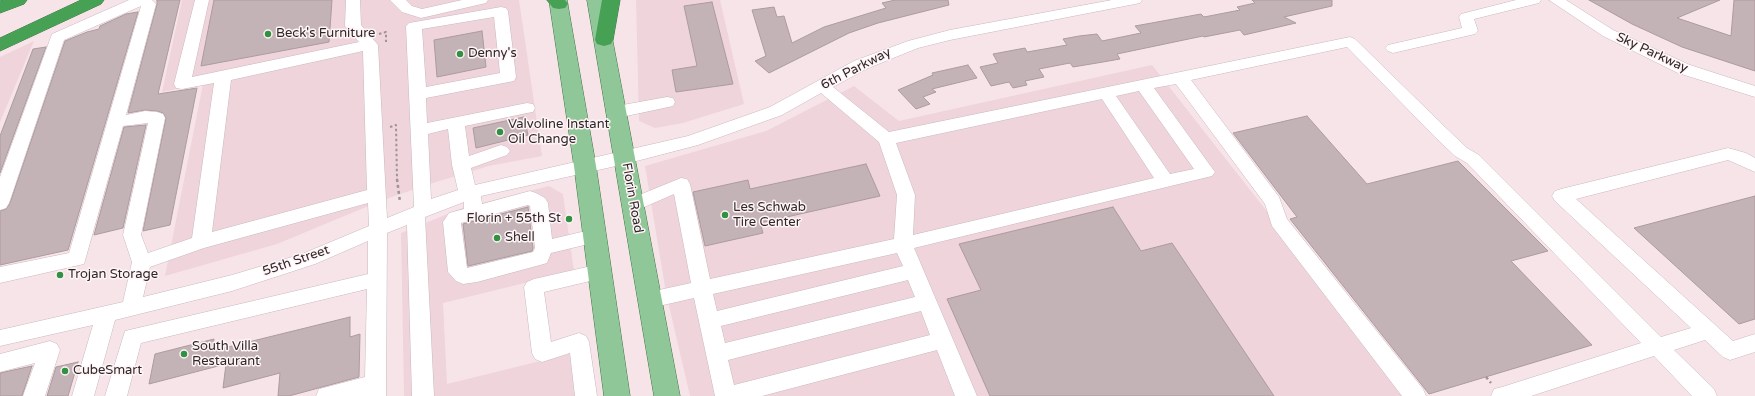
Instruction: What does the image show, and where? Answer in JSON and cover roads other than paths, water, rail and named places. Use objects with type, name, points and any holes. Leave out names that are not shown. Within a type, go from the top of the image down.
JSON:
[{"type":"highway","points":[[0,5],[9,0]]},
{"type":"highway","points":[[0,8],[18,0]]},
{"type":"highway","points":[[0,30],[63,0]]},
{"type":"highway","points":[[0,45],[95,0]]},
{"type":"highway","points":[[604,40],[611,0]]},
{"type":"main road","name":"Florin Road","points":[[596,0],[667,396]]},
{"type":"main road","points":[[558,1],[585,166],[617,396]]},
{"type":"street","points":[[202,0],[182,84],[373,43]]},
{"type":"street","points":[[327,396],[375,390],[378,230],[373,43],[353,26],[353,0]]},
{"type":"street","points":[[397,0],[418,20],[419,212],[423,396]]},
{"type":"street","points":[[418,20],[481,0]]},
{"type":"street","name":"6th Parkway","points":[[585,166],[625,158],[692,141],[736,126],[776,111],[860,65],[914,44],[1135,0]]},
{"type":"street","points":[[1393,48],[1470,31],[1466,16],[1534,0]]},
{"type":"street","name":"Sky Parkway","points":[[1556,0],[1608,33],[1677,66],[1727,84],[1755,92]]},
{"type":"street","points":[[0,203],[57,37],[143,1],[148,4],[77,259],[0,275]]},
{"type":"street","points":[[418,20],[501,11],[508,77],[418,94]]},
{"type":"street","points":[[886,139],[1106,93],[1181,79],[1350,42],[1441,133],[1461,152],[1473,159],[1706,396]]},
{"type":"street","points":[[201,242],[223,76]]},
{"type":"street","points":[[1181,79],[1273,202],[1279,221],[1415,396]]},
{"type":"street","points":[[822,86],[886,139],[906,195],[903,244],[966,396]]},
{"type":"street","points":[[650,300],[903,244],[1206,172],[1144,86]]},
{"type":"street","points":[[1106,93],[1166,182]]},
{"type":"street","points":[[617,112],[667,102]]},
{"type":"street","points":[[419,130],[527,108]]},
{"type":"street","points":[[116,122],[144,117],[157,118],[132,235],[142,262],[132,337],[116,396]]},
{"type":"street","points":[[456,122],[462,165],[474,213]]},
{"type":"street","points":[[462,165],[501,151]]},
{"type":"street","points":[[1755,166],[1740,157],[1728,154],[1561,196],[1730,351],[1755,343]]},
{"type":"street","name":"55th Street","points":[[0,338],[206,290],[308,258],[419,212],[470,193],[585,166]]},
{"type":"street","points":[[633,205],[681,184],[702,289],[726,396],[943,340]]},
{"type":"street","points":[[142,262],[201,242],[377,194]]},
{"type":"street","points":[[530,198],[539,203],[544,248],[540,258],[477,274],[464,276],[458,272],[452,222],[455,218],[474,213],[530,198]]},
{"type":"street","points":[[544,248],[594,236]]},
{"type":"street","points":[[709,321],[915,271]]},
{"type":"street","points":[[600,272],[534,287],[542,353],[608,335]]},
{"type":"street","points":[[132,337],[377,279]]},
{"type":"street","points":[[198,321],[206,290]]},
{"type":"street","points":[[717,354],[927,302]]},
{"type":"street","points":[[83,396],[108,313]]},
{"type":"street","points":[[1502,396],[1707,331]]},
{"type":"street","points":[[579,342],[586,396]]},
{"type":"street","points":[[0,363],[50,350],[34,396]]},
{"type":"place","name":"Beck's Furniture","points":[[268,34]]},
{"type":"place","name":"Denny's","points":[[460,54]]},
{"type":"place","name":"Valvoline Instant Oil Change","points":[[500,132]]},
{"type":"place","name":"Les Schwab Tire Center","points":[[725,215]]},
{"type":"place","name":"Florin + 55th St","points":[[569,219]]},
{"type":"place","name":"Shell","points":[[497,238]]},
{"type":"place","name":"Trojan Storage","points":[[60,275]]},
{"type":"place","name":"South Villa Restaurant","points":[[184,354]]},
{"type":"place","name":"CubeSmart","points":[[65,371]]}]
